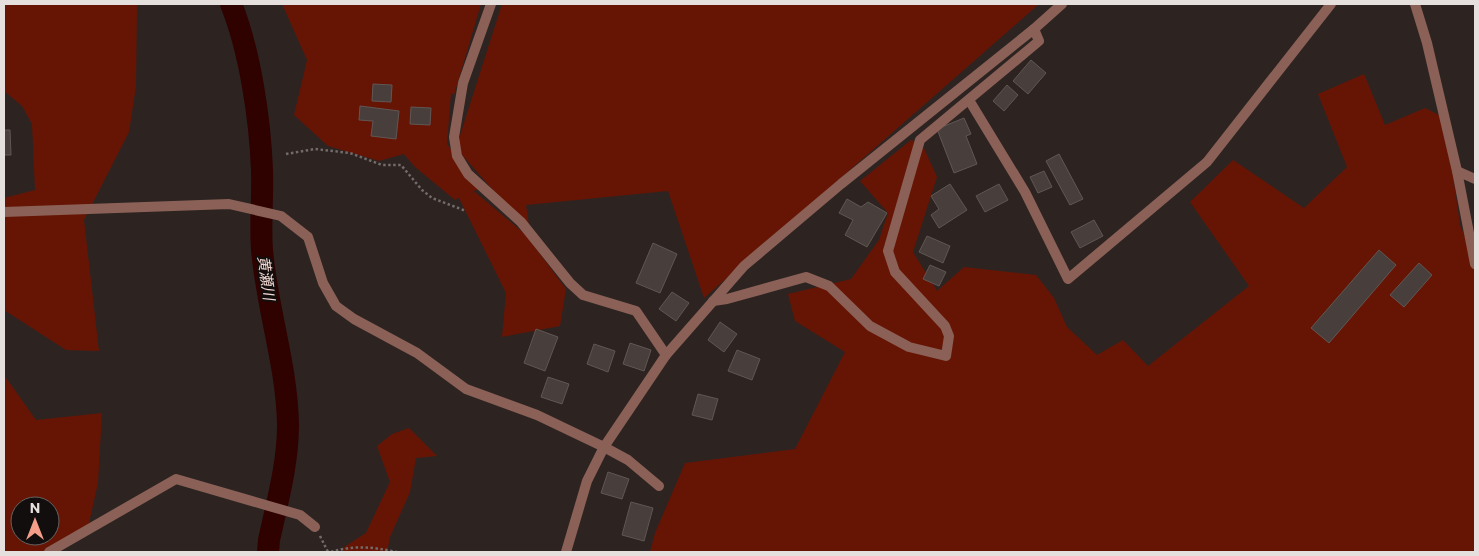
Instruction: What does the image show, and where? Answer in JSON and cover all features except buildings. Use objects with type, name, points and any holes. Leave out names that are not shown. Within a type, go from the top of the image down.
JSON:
[{"type":"street","points":[[490,4],[463,82],[454,138],[457,156],[468,174],[521,222],[570,283],[583,295],[636,311],[666,355]]},
{"type":"street","points":[[566,552],[587,481],[604,447],[666,355],[744,266],[826,196],[1034,29],[1062,4]]},
{"type":"street","points":[[969,100],[1025,192],[1068,279],[1208,162],[1331,4]]},
{"type":"street","points":[[1416,4],[1427,42],[1457,171],[1475,264]]},
{"type":"street","points":[[713,301],[727,300],[806,277],[829,286],[870,326],[909,347],[946,356],[949,336],[945,326],[895,272],[888,251],[920,140],[1040,41],[1034,29]]},
{"type":"street","points":[[1457,171],[1475,179]]},
{"type":"street","points":[[4,212],[229,204],[281,216],[308,238],[323,283],[336,306],[354,319],[417,353],[466,389],[537,415],[628,460],[659,486]]},
{"type":"street","points":[[49,552],[176,479],[300,515],[316,527]]},
{"type":"path","points":[[286,154],[315,148],[350,153],[382,165],[401,165],[422,190],[432,198],[466,211]]},
{"type":"path","points":[[316,527],[330,552],[345,548],[370,546],[397,552]]},
{"type":"shaded area","points":[[4,4],[137,4],[136,86],[129,132],[84,220],[99,351],[66,350],[4,310],[4,198],[35,190],[32,124],[22,106],[4,91]]},
{"type":"shaded area","points":[[282,4],[481,4],[454,95],[451,93],[447,144],[478,189],[471,193],[475,192],[526,235],[566,289],[560,326],[502,337],[506,293],[459,198],[455,200],[415,167],[404,154],[379,161],[328,146],[294,115],[307,60]]},
{"type":"shaded area","points":[[502,4],[1039,4],[704,298],[668,191],[526,205],[530,232],[456,148]]},
{"type":"shaded area","points":[[1364,74],[1385,125],[1425,108],[1445,118],[1460,225],[1475,260],[1475,552],[650,552],[655,533],[685,463],[795,449],[845,352],[795,321],[788,294],[851,279],[879,240],[888,213],[860,181],[911,140],[922,144],[937,177],[913,252],[937,291],[964,267],[1036,275],[1054,298],[1067,327],[1097,355],[1123,340],[1148,366],[1249,286],[1190,202],[1233,160],[1304,208],[1347,167],[1318,94]]},
{"type":"shaded area","points":[[4,375],[36,420],[102,413],[98,483],[87,532],[60,544],[60,496],[10,496],[10,546],[56,546],[42,552],[4,552]]},
{"type":"shaded area","points":[[409,428],[437,456],[416,458],[410,492],[390,537],[387,552],[345,552],[341,549],[366,533],[390,482],[377,446],[392,434]]},
{"type":"waterway","name":"黄瀬川","points":[[231,4],[244,43],[256,107],[262,170],[262,250],[287,403],[288,440],[282,483],[268,552]]}]
